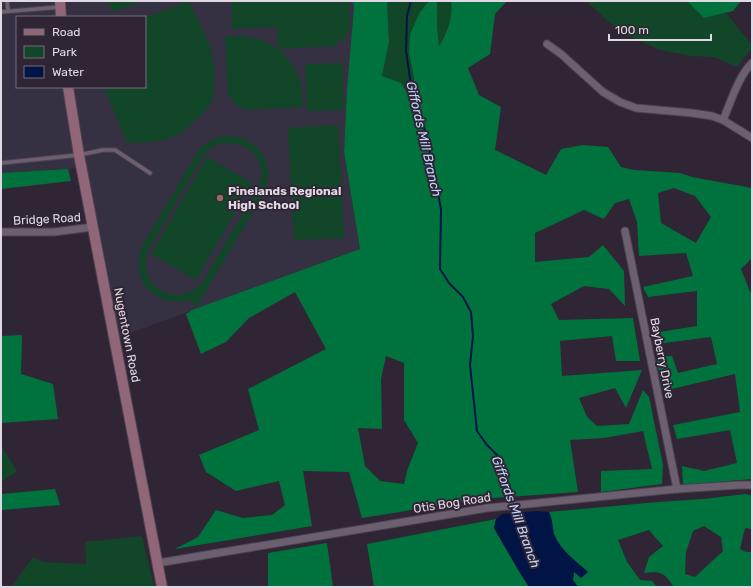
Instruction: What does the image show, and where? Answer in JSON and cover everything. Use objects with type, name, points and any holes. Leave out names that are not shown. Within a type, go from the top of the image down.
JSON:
[{"type":"street","points":[[60,4],[61,16]]},
{"type":"street","points":[[547,44],[561,54],[603,92],[620,102],[636,108],[712,116],[723,120],[752,138]]},
{"type":"street","points":[[723,120],[740,80],[752,63]]},
{"type":"street","name":"Nugentown Road","points":[[68,88],[118,363],[162,587]]},
{"type":"street","name":"Bridge Road","points":[[1,232],[54,232],[93,227]]},
{"type":"street","name":"Bayberry Drive","points":[[625,232],[677,489]]},
{"type":"street","name":"Otis Bog Road","points":[[158,563],[487,508],[677,489],[752,485]]},
{"type":"lane","points":[[7,1],[4,11],[60,4]]},
{"type":"lane","points":[[1,163],[80,155],[103,150],[115,150],[150,173]]},
{"type":"shaded area","name":"Pinelands Regional High School","points":[[1,1],[353,1],[354,7],[347,89],[344,152],[360,249],[114,339],[82,168],[1,173]]},
{"type":"green space","points":[[108,1],[143,1],[113,12]]},
{"type":"green space","points":[[189,1],[211,48],[214,68],[214,91],[211,103],[206,110],[183,132],[169,139],[127,143],[104,88],[146,88],[146,18]]},
{"type":"green space","points":[[231,1],[349,1],[350,29],[346,32],[346,37],[343,41],[338,41],[335,46],[278,49],[277,27],[232,29]]},
{"type":"green space","points":[[353,1],[387,1],[389,42],[382,76],[401,83],[414,104],[414,78],[409,53],[410,34],[420,12],[429,1],[437,1],[439,47],[449,25],[451,1],[507,1],[495,14],[490,54],[468,68],[479,95],[501,107],[495,150],[546,175],[561,149],[583,145],[608,147],[621,167],[634,170],[680,173],[692,177],[752,188],[752,258],[741,269],[750,292],[752,293],[752,479],[683,485],[682,466],[704,471],[737,463],[730,430],[677,439],[673,425],[740,412],[735,374],[663,391],[656,357],[672,356],[678,373],[717,364],[711,337],[656,344],[653,333],[697,326],[697,291],[648,297],[643,287],[693,276],[686,253],[639,256],[637,222],[629,199],[615,203],[604,219],[584,210],[535,233],[535,262],[589,257],[603,245],[624,271],[625,306],[609,289],[584,286],[551,304],[559,320],[633,318],[640,361],[616,361],[612,336],[560,341],[562,376],[642,370],[626,408],[615,388],[579,398],[587,417],[597,426],[629,424],[643,390],[649,397],[663,465],[662,484],[601,492],[601,471],[652,469],[643,431],[604,438],[570,440],[578,492],[480,499],[362,518],[349,472],[303,471],[312,526],[175,549],[198,537],[216,510],[243,518],[272,515],[285,505],[279,481],[236,491],[206,472],[199,455],[259,430],[248,389],[326,349],[295,292],[249,318],[226,342],[201,354],[186,314],[192,310],[360,249],[344,152],[347,89],[354,7]],"holes":[[[674,188],[695,196],[711,217],[696,243],[661,223],[658,193]],[[386,356],[404,363],[404,420],[418,443],[408,468],[404,484],[380,481],[365,466],[358,428],[382,429],[381,379]]]},
{"type":"green space","points":[[387,1],[429,1],[420,12],[409,53],[414,78],[414,105],[382,76],[389,42]]},
{"type":"green space","points":[[437,1],[451,1],[449,26],[439,47],[437,26]]},
{"type":"green space","points":[[586,1],[687,1],[704,18],[726,13],[752,45],[752,48],[737,67],[714,57],[691,56],[660,50],[620,32]]},
{"type":"green space","points":[[687,1],[741,1],[733,11],[704,18]]},
{"type":"green space","points":[[225,36],[257,39],[266,42],[282,52],[294,67],[298,76],[302,88],[303,107],[245,110],[242,106],[237,106],[233,103],[232,98],[228,95]]},
{"type":"green space","points":[[342,63],[344,110],[307,111],[305,64]]},
{"type":"green space","points":[[338,125],[344,238],[294,240],[288,128]]},
{"type":"green space","points":[[236,136],[245,139],[252,143],[261,153],[267,164],[268,170],[267,183],[263,195],[197,306],[191,303],[193,299],[169,301],[158,297],[150,291],[143,282],[139,272],[138,261],[141,248],[198,151],[208,142],[224,137]],"holes":[[[224,143],[237,144],[251,151],[256,157],[261,171],[261,179],[258,188],[202,283],[191,291],[180,294],[169,294],[160,290],[152,283],[147,273],[146,262],[149,249],[204,154],[212,147]]]},
{"type":"green space","points":[[207,157],[252,183],[196,280],[151,254]]},
{"type":"green space","points":[[68,169],[71,181],[1,189],[1,173]]},
{"type":"green space","points":[[22,335],[21,374],[53,384],[58,419],[1,423],[1,336]]},
{"type":"green space","points":[[1,446],[17,471],[1,482]]},
{"type":"green space","points":[[55,489],[60,505],[2,510],[1,512],[1,494]]},
{"type":"green space","points":[[746,494],[752,496],[752,529],[745,528],[740,549],[746,552],[752,552],[752,587],[674,587],[662,574],[655,572],[644,573],[649,557],[663,546],[649,530],[618,540],[627,562],[640,580],[652,581],[657,587],[578,587],[573,580],[574,571],[581,578],[588,572],[560,545],[554,534],[549,512],[658,502]],"holes":[[[704,526],[721,537],[723,551],[695,577],[685,574],[686,552],[693,531]]]},
{"type":"green space","points":[[496,519],[494,528],[529,587],[374,587],[367,544]]},
{"type":"green space","points":[[142,536],[154,587],[8,587],[15,583],[33,557],[43,562],[86,564],[85,542]]},
{"type":"green space","points":[[327,543],[333,587],[268,587],[268,553]]},
{"type":"water","points":[[538,511],[549,512],[554,534],[560,545],[588,572],[581,578],[574,572],[573,580],[578,587],[529,587],[494,528],[496,519],[502,514]]},
{"type":"waterway","name":"Giffords Mill Branch","points":[[411,1],[407,16],[406,51],[414,105],[424,127],[441,210],[440,269],[449,283],[463,297],[471,312],[473,336],[470,365],[477,431],[487,445],[498,456],[500,475],[509,490],[514,503]]},
{"type":"place","name":"Pinelands Regional High School","points":[[220,198]]}]
